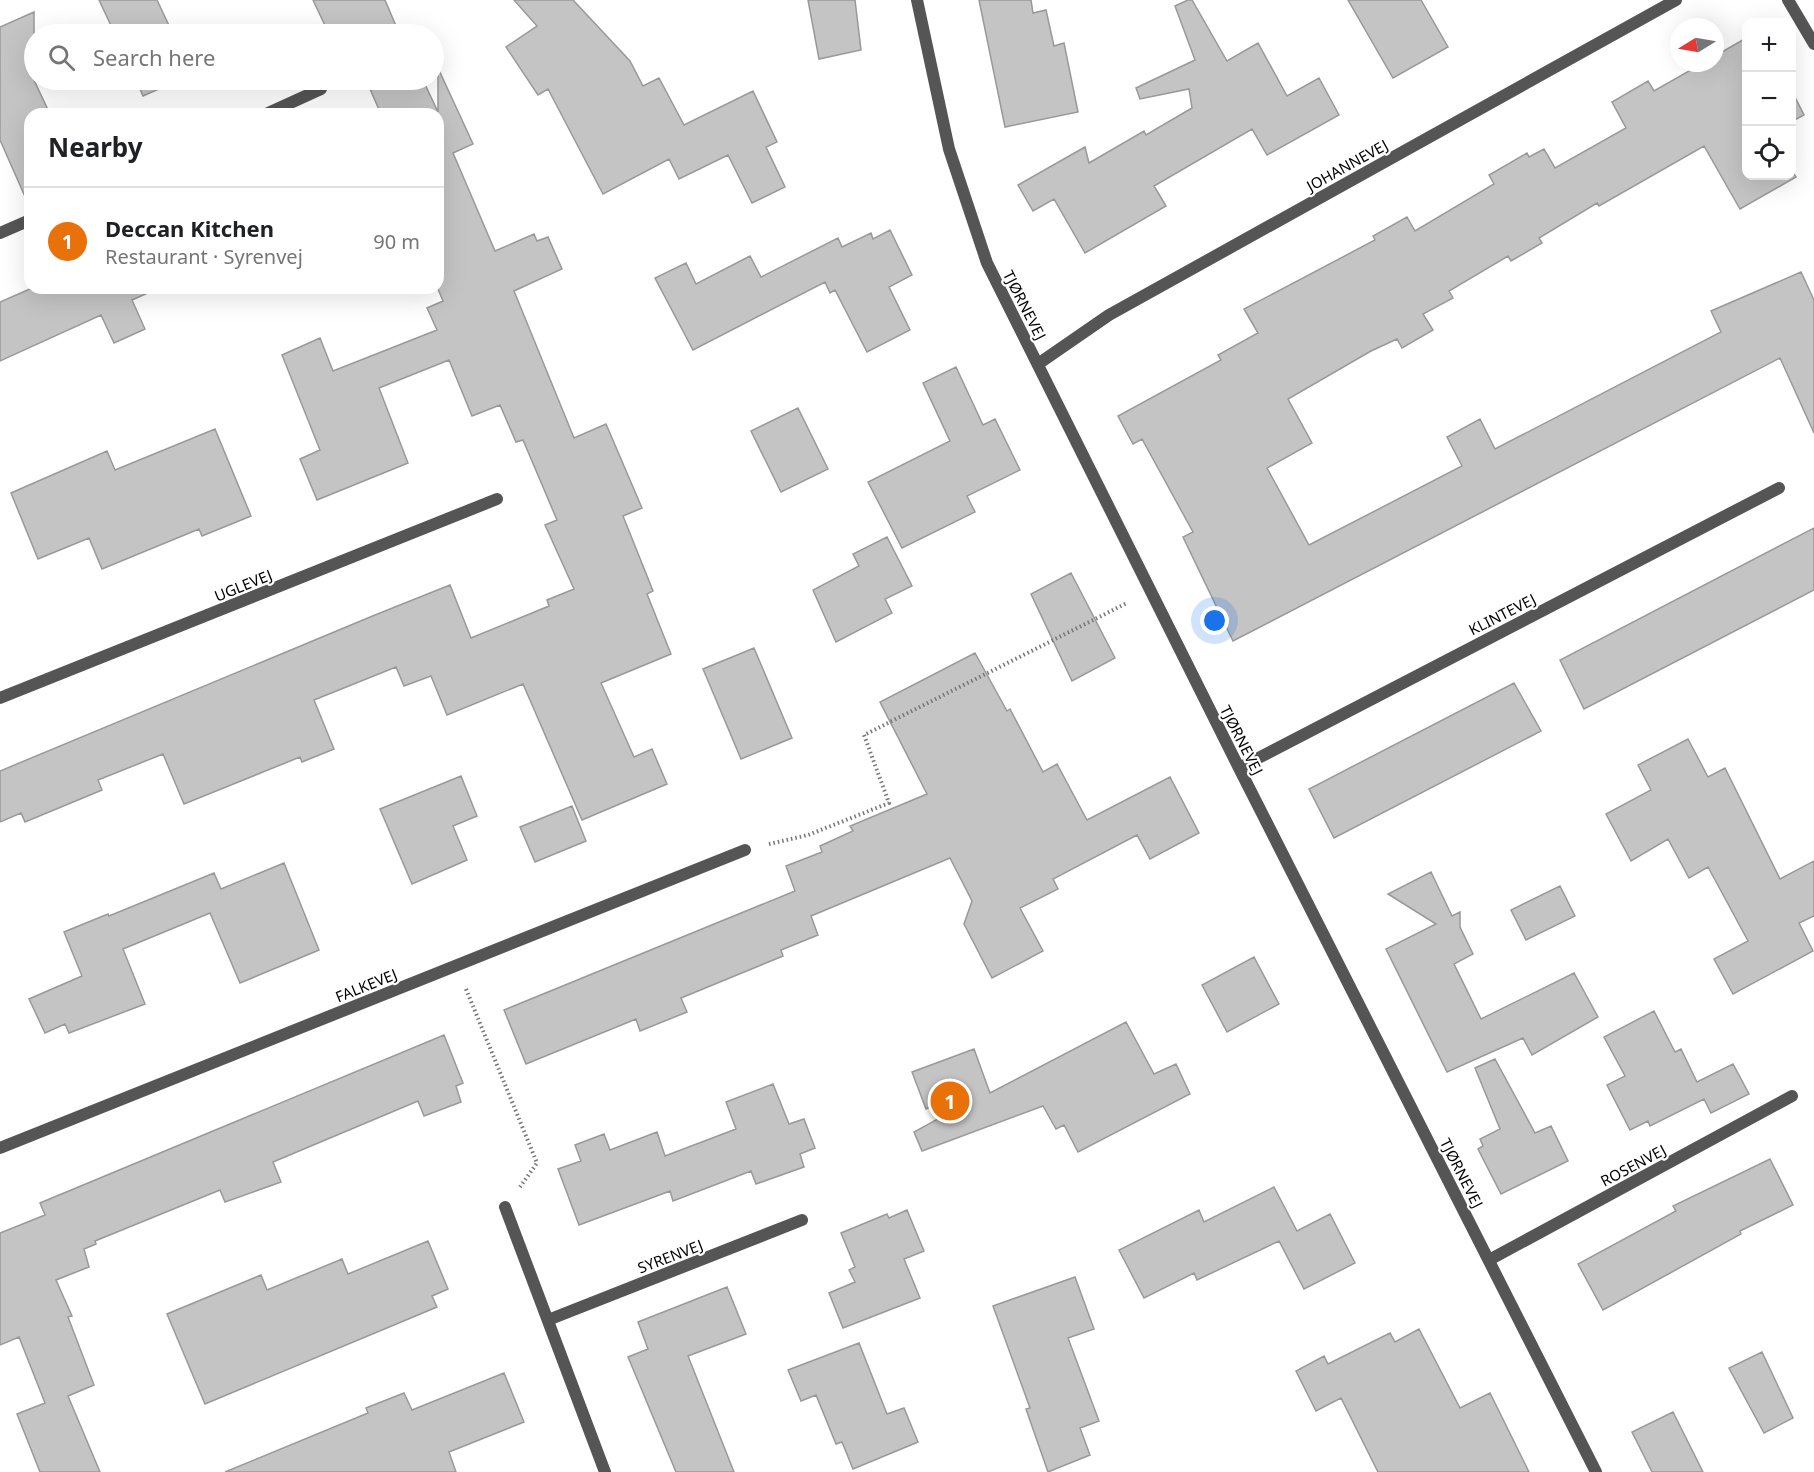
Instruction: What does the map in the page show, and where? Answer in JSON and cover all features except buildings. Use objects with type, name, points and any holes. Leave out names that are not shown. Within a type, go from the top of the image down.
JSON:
[{"type":"street","name":"TJØRNEVEJ","points":[[917,0],[949,149],[987,263],[1239,768],[1596,1472]]},
{"type":"street","name":"JOHANNEVEJ","points":[[1038,364],[1109,315],[1676,0]]},
{"type":"street","points":[[1788,0],[1814,44]]},
{"type":"street","points":[[279,108],[319,90]]},
{"type":"street","points":[[0,233],[24,223]]},
{"type":"street","name":"KLINTEVEJ","points":[[1239,768],[1779,488]]},
{"type":"street","name":"UGLEVEJ","points":[[0,698],[496,499]]},
{"type":"street","name":"FALKEVEJ","points":[[0,1148],[745,850]]},
{"type":"street","name":"ROSENVEJ","points":[[1489,1260],[1792,1096]]},
{"type":"street","points":[[506,1207],[605,1472]]},
{"type":"street","name":"SYRENVEJ","points":[[548,1320],[802,1220]]},
{"type":"path","points":[[745,850],[808,835],[889,803],[864,735],[1150,591]]},
{"type":"path","points":[[470,998],[537,1163]]},
{"type":"place","name":"Deccan Kitchen","points":[[950,1101]]}]
